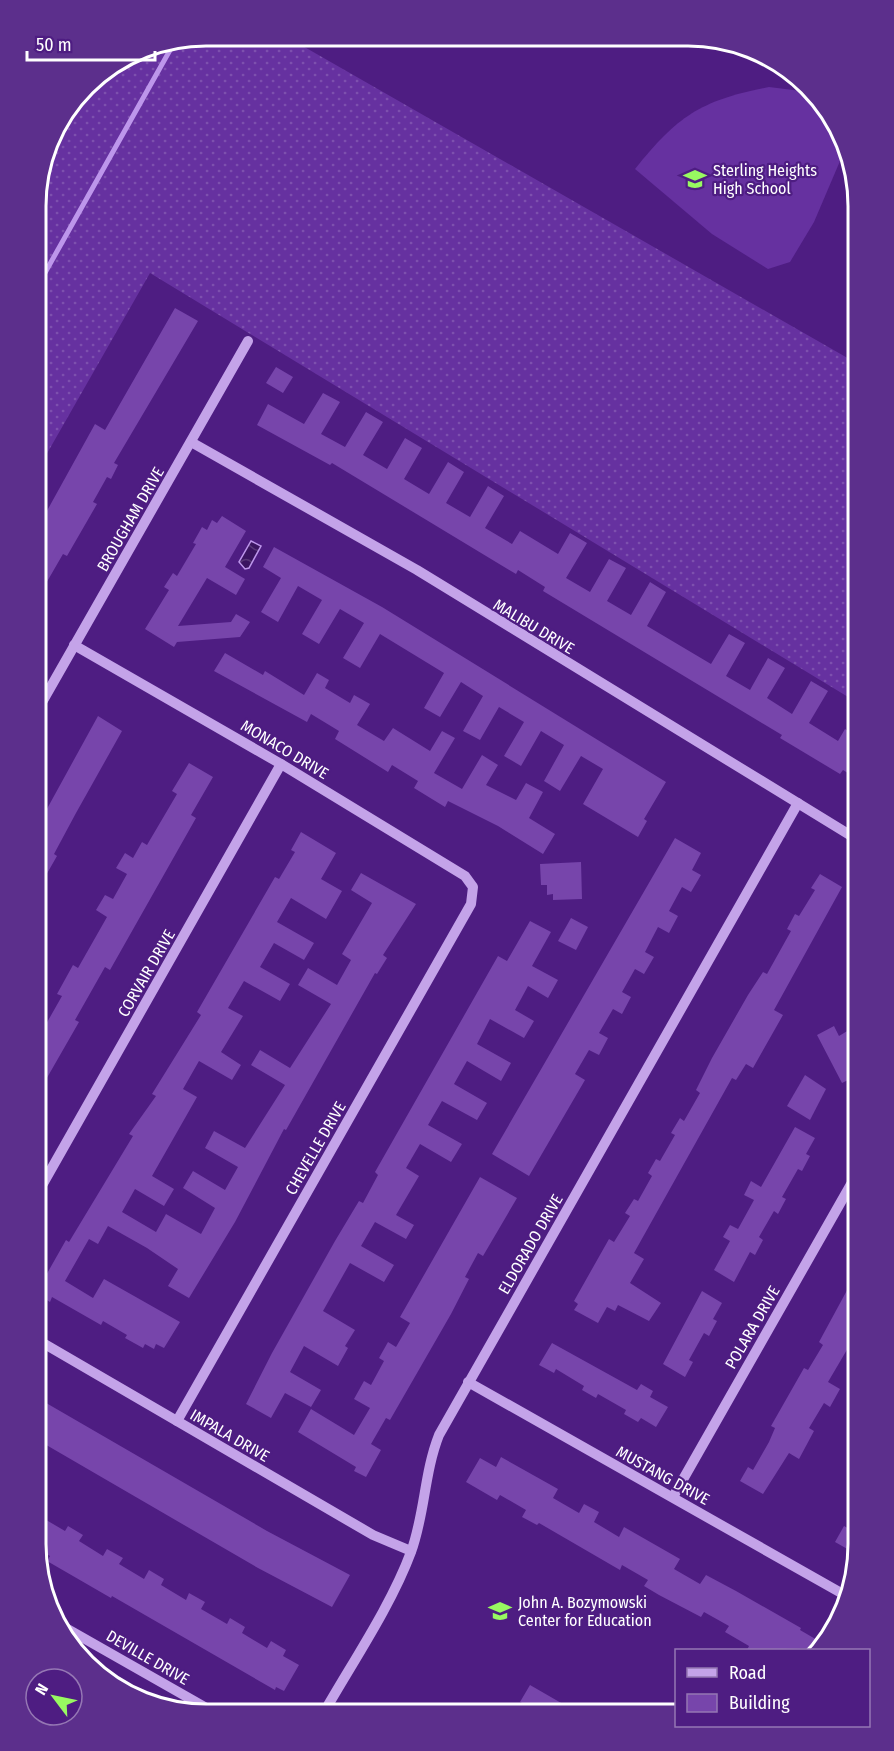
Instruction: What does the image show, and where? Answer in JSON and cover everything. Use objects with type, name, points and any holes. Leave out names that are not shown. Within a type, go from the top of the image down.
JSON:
[{"type":"street","name":"BROUGHAM DRIVE","points":[[47,694],[248,341]]},
{"type":"street","name":"MALIBU DRIVE","points":[[192,442],[417,570],[848,834]]},
{"type":"street","name":"MONACO DRIVE","points":[[74,645],[281,764],[465,876],[473,887]]},
{"type":"street","name":"CORVAIR DRIVE","points":[[46,1178],[281,764]]},
{"type":"street","name":"ELDORADO DRIVE","points":[[329,1704],[396,1584],[411,1551],[419,1526],[432,1453],[468,1382],[798,803]]},
{"type":"street","name":"CHEVELLE DRIVE","points":[[177,1421],[471,904],[474,896],[473,887]]},
{"type":"street","name":"POLARA DRIVE","points":[[673,1497],[847,1191]]},
{"type":"street","name":"IMPALA DRIVE","points":[[46,1345],[374,1535],[411,1551]]},
{"type":"street","name":"MUSTANG DRIVE","points":[[468,1382],[840,1592]]},
{"type":"street","name":"DEVILLE DRIVE","points":[[72,1632],[199,1704]]},
{"type":"shaded area","points":[[207,46],[303,46],[848,358],[848,697],[150,273],[47,454],[47,196],[52,165],[68,127],[80,109],[101,86],[118,73],[155,55]]},
{"type":"shaded area","points":[[769,87],[798,91],[821,118],[840,160],[814,222],[790,262],[768,269],[712,234],[635,169],[665,135],[693,113],[708,104]]},
{"type":"water","points":[[251,541],[261,546],[249,568],[245,569],[239,562]]},
{"type":"building","points":[[175,308],[198,321],[114,463],[118,465],[111,479],[107,477],[93,502],[97,504],[67,556],[63,554],[47,582],[47,511],[95,424],[105,430]]},
{"type":"building","points":[[276,367],[293,377],[283,393],[266,383]]},
{"type":"building","points":[[323,393],[340,402],[321,434],[345,447],[366,412],[383,422],[363,455],[387,469],[405,438],[422,448],[404,479],[429,494],[448,462],[464,472],[446,503],[470,517],[488,486],[504,496],[485,528],[512,544],[520,531],[558,554],[570,533],[587,543],[566,578],[590,592],[609,559],[626,568],[607,601],[631,615],[650,582],[666,592],[647,626],[711,664],[729,634],[745,643],[726,676],[750,690],[768,658],[785,668],[767,698],[792,714],[811,681],[828,691],[809,723],[838,741],[845,729],[848,731],[848,773],[843,770],[840,774],[780,738],[782,735],[543,591],[545,587],[518,570],[516,574],[332,463],[330,465],[257,425],[268,404],[304,424]]},
{"type":"building","points":[[222,516],[246,531],[225,567],[245,579],[236,595],[207,578],[178,626],[231,622],[236,614],[250,622],[240,637],[177,642],[174,647],[145,629],[169,590],[164,587],[173,573],[177,576],[196,544],[193,543],[202,527],[207,530],[212,520],[217,523]]},
{"type":"building","points":[[274,547],[382,607],[666,782],[644,819],[647,821],[638,837],[583,804],[603,769],[581,756],[560,791],[544,781],[564,745],[541,731],[521,766],[504,756],[524,722],[499,707],[480,740],[463,731],[483,696],[461,682],[440,717],[424,708],[444,673],[380,634],[360,668],[343,658],[364,623],[340,609],[319,644],[302,634],[322,600],[298,586],[278,622],[261,612],[281,578],[263,567]]},
{"type":"building","points":[[225,653],[263,675],[265,671],[304,695],[317,673],[329,680],[325,688],[350,703],[354,695],[370,704],[357,725],[384,741],[393,728],[430,751],[442,731],[455,738],[434,773],[462,789],[482,755],[498,765],[486,785],[516,800],[526,783],[543,792],[529,818],[555,834],[543,854],[498,826],[448,801],[445,807],[414,788],[418,781],[392,765],[388,772],[335,739],[339,731],[311,714],[307,722],[214,671]]},
{"type":"building","points":[[98,716],[122,731],[54,854],[57,856],[46,874],[47,810]]},
{"type":"building","points":[[189,763],[213,777],[191,815],[196,818],[110,970],[105,967],[75,1020],[79,1022],[46,1079],[46,1023],[62,996],[57,994],[73,965],[78,968],[107,917],[96,910],[105,895],[113,899],[127,874],[116,868],[125,853],[133,858],[142,842],[147,845],[177,794],[172,791]]},
{"type":"building","points":[[301,832],[336,853],[321,879],[342,891],[326,919],[291,898],[277,922],[314,943],[304,960],[274,943],[260,967],[290,984],[280,1001],[244,981],[228,1008],[243,1016],[221,1052],[241,1065],[232,1080],[199,1061],[183,1089],[197,1097],[152,1176],[174,1189],[164,1206],[135,1189],[122,1212],[156,1232],[166,1214],[201,1234],[215,1208],[183,1188],[193,1171],[225,1190],[238,1167],[205,1148],[214,1131],[245,1148],[285,1085],[251,1065],[260,1050],[290,1068],[331,1004],[298,985],[308,968],[337,985],[351,960],[342,954],[372,903],[351,890],[361,873],[416,904],[383,955],[387,958],[377,974],[375,973],[286,1130],[284,1129],[235,1222],[189,1298],[168,1286],[178,1269],[147,1248],[108,1226],[98,1244],[89,1239],[65,1281],[93,1298],[104,1279],[180,1322],[164,1348],[156,1344],[154,1349],[145,1344],[143,1348],[125,1338],[127,1335],[103,1321],[101,1325],[52,1297],[50,1302],[46,1300],[46,1275],[66,1240],[69,1242],[133,1136],[129,1134],[156,1096],[152,1094],[201,1015],[197,1012],[275,877],[279,879],[295,852],[291,850]]},
{"type":"building","points":[[675,838],[701,853],[692,870],[701,875],[691,892],[682,887],[669,911],[678,916],[669,933],[658,927],[645,952],[654,957],[644,974],[635,969],[622,992],[631,997],[622,1014],[613,1009],[599,1033],[608,1038],[599,1055],[589,1050],[575,1074],[585,1080],[529,1176],[492,1154]]},
{"type":"building","points":[[581,862],[582,899],[553,900],[553,894],[547,895],[547,885],[541,885],[540,864]]},
{"type":"building","points":[[820,874],[842,887],[774,1010],[783,1015],[753,1068],[746,1064],[736,1080],[732,1078],[634,1253],[644,1259],[630,1283],[661,1303],[649,1321],[618,1305],[615,1311],[607,1307],[598,1323],[574,1310],[578,1304],[574,1301],[609,1239],[614,1242],[630,1216],[625,1213],[634,1199],[638,1201],[652,1176],[648,1173],[656,1159],[660,1161],[675,1135],[671,1133],[680,1118],[684,1121],[700,1093],[696,1090],[712,1058],[763,972],[767,974],[791,931],[787,929],[795,914],[799,916],[815,890],[811,888]]},
{"type":"building","points":[[571,918],[588,927],[576,950],[558,941]]},
{"type":"building","points":[[530,921],[551,932],[532,966],[558,980],[548,998],[528,986],[515,1010],[534,1021],[524,1038],[490,1019],[477,1044],[511,1063],[501,1081],[467,1061],[454,1084],[487,1103],[477,1120],[442,1101],[428,1125],[462,1144],[451,1162],[420,1144],[406,1168],[419,1176],[396,1215],[414,1225],[406,1239],[375,1222],[361,1246],[394,1265],[384,1282],[350,1263],[323,1311],[355,1330],[345,1346],[348,1348],[338,1366],[304,1346],[290,1372],[321,1390],[311,1407],[285,1393],[271,1418],[246,1404],[272,1353],[359,1201],[363,1203],[378,1175],[375,1172],[498,956],[507,961]]},
{"type":"building","points":[[834,1026],[839,1036],[847,1031],[847,1080],[842,1083],[817,1035]]},
{"type":"building","points":[[805,1075],[826,1089],[810,1120],[787,1106]]},
{"type":"building","points":[[795,1127],[815,1138],[806,1154],[810,1156],[802,1171],[798,1169],[782,1197],[786,1199],[778,1214],[774,1211],[759,1237],[763,1240],[755,1255],[750,1252],[734,1282],[714,1270],[730,1241],[723,1237],[730,1225],[738,1229],[754,1200],[744,1195],[751,1181],[761,1187]]},
{"type":"building","points":[[480,1177],[517,1198],[483,1256],[478,1253],[465,1277],[469,1279],[451,1314],[390,1420],[386,1418],[371,1444],[381,1450],[366,1477],[354,1471],[356,1467],[298,1432],[311,1409],[354,1435],[370,1408],[354,1399],[364,1381],[371,1385],[384,1361],[379,1358],[388,1342],[396,1347],[410,1323],[400,1317]]},
{"type":"building","points":[[847,1290],[847,1349],[828,1382],[840,1389],[830,1407],[824,1403],[809,1428],[814,1431],[799,1459],[789,1453],[763,1494],[740,1481],[748,1467],[753,1470],[769,1442],[775,1428],[771,1426],[804,1368],[808,1370],[823,1345],[819,1342]]},
{"type":"building","points":[[702,1291],[722,1303],[713,1319],[717,1321],[709,1336],[704,1333],[689,1360],[693,1362],[685,1377],[663,1364]]},
{"type":"building","points":[[552,1343],[637,1390],[641,1384],[653,1391],[650,1397],[668,1407],[656,1427],[641,1418],[638,1422],[624,1414],[626,1410],[598,1394],[596,1398],[582,1390],[584,1386],[556,1369],[554,1373],[539,1365]]},
{"type":"building","points":[[46,1403],[267,1531],[350,1575],[332,1607],[258,1568],[46,1445]]},
{"type":"building","points":[[501,1457],[558,1489],[553,1498],[579,1513],[584,1504],[599,1512],[594,1522],[619,1537],[624,1527],[680,1559],[674,1569],[700,1584],[706,1575],[801,1628],[800,1630],[816,1639],[809,1648],[748,1649],[749,1646],[725,1632],[729,1626],[704,1612],[701,1617],[659,1595],[644,1586],[648,1580],[622,1565],[620,1570],[539,1523],[537,1525],[522,1517],[526,1510],[500,1495],[497,1500],[466,1482],[480,1458],[496,1467]]},
{"type":"building","points":[[46,1520],[65,1531],[68,1526],[83,1535],[79,1541],[103,1556],[107,1549],[123,1558],[119,1564],[144,1579],[149,1570],[164,1579],[161,1585],[186,1600],[189,1593],[205,1602],[201,1609],[227,1624],[230,1618],[245,1627],[242,1633],[267,1648],[271,1641],[286,1650],[283,1656],[299,1665],[284,1691],[276,1687],[275,1690],[48,1562],[50,1556],[47,1554]]},
{"type":"building","points":[[844,1526],[847,1528],[847,1549],[835,1542]]},
{"type":"building","points":[[530,1685],[563,1704],[524,1704],[520,1702]]},
{"type":"waterway","points":[[47,269],[169,51]]},
{"type":"place","name":"Sterling Heights High School","points":[[695,179]]},
{"type":"place","name":"John A. Bozymowski Center for Education","points":[[500,1611]]}]
